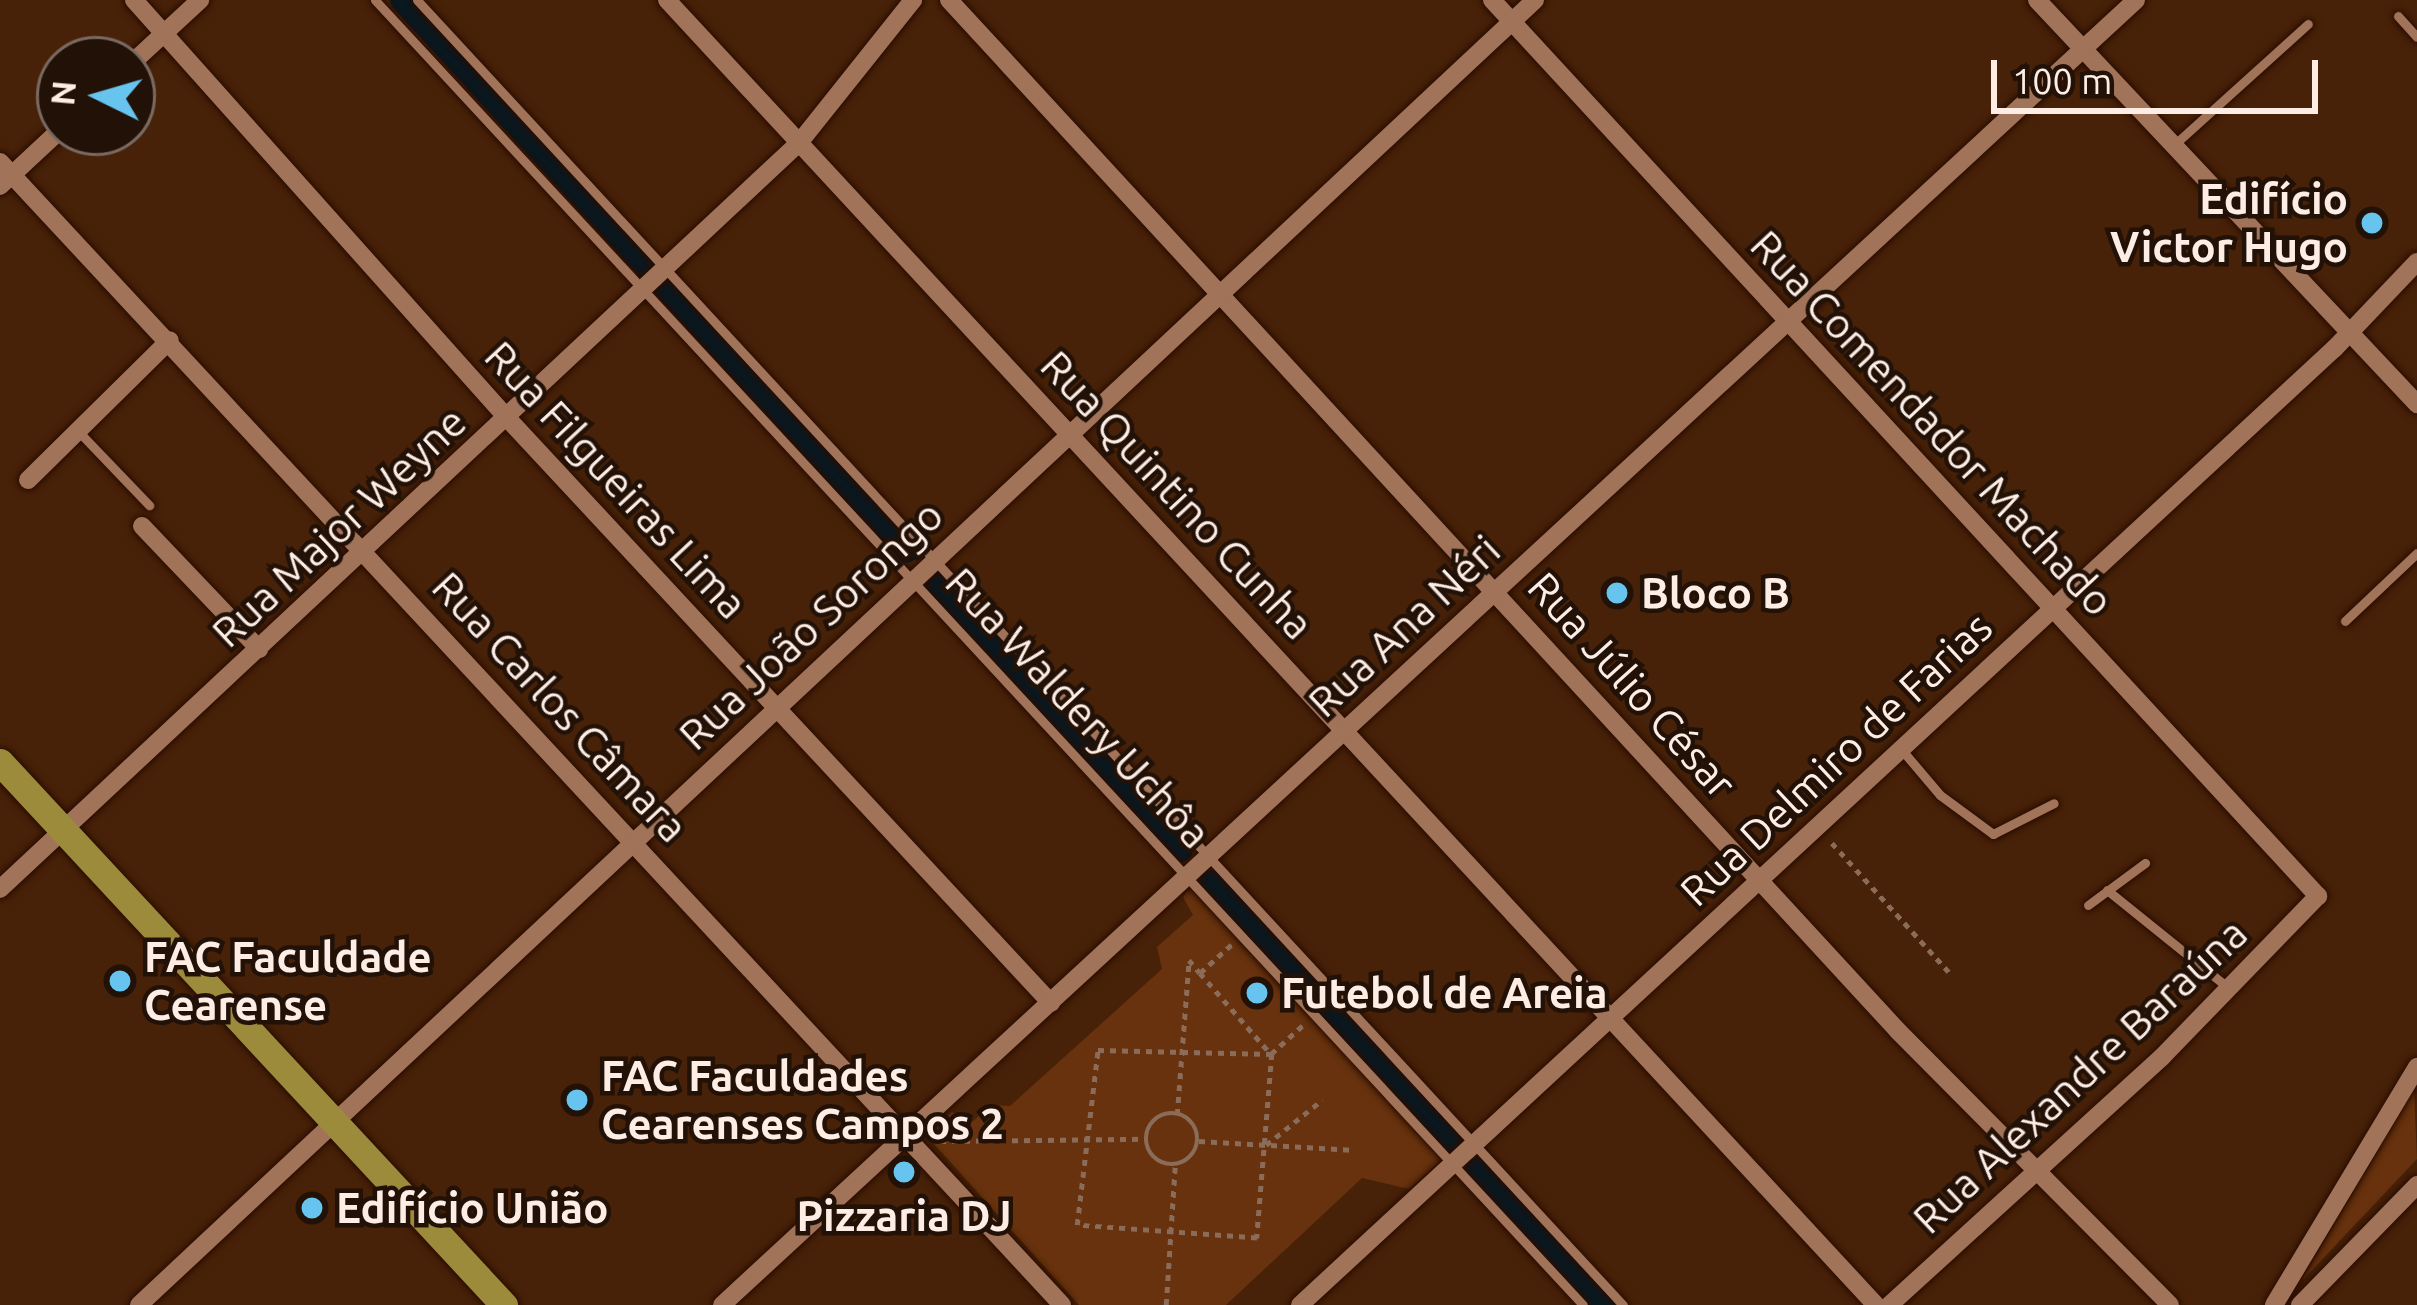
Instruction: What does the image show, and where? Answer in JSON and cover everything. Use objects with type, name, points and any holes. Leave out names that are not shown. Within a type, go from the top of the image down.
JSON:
[{"type":"main road","points":[[0,762],[504,1305]]},
{"type":"street","name":"Rua Filgueiras Lima","points":[[134,0],[509,420],[1051,1003]]},
{"type":"street","points":[[156,40],[200,0]]},
{"type":"street","name":"Rua Quintino Cunha","points":[[667,0],[1876,1305]]},
{"type":"street","name":"Rua Major Weyne","points":[[0,889],[509,420],[800,143],[914,0]]},
{"type":"street","name":"Rua Júlio César","points":[[949,0],[1497,588],[1759,880],[2031,1172],[2170,1305]]},
{"type":"street","name":"Rua Comendador Machado","points":[[1492,0],[1784,320],[2054,604],[2318,896]]},
{"type":"street","name":"Rua João Sorongo","points":[[139,1305],[635,841],[773,705],[915,580],[1069,429],[1535,0]]},
{"type":"street","points":[[2038,0],[2417,404]]},
{"type":"street","name":"Rua Ana Néri","points":[[722,1305],[2136,0]]},
{"type":"street","points":[[4,175],[36,149]]},
{"type":"street","name":"Rua Carlos Câmara","points":[[4,175],[170,340],[1062,1305]]},
{"type":"street","name":"Rua Delmiro de Farias","points":[[1300,1305],[2351,333],[2417,262]]},
{"type":"street","points":[[28,480],[170,340]]},
{"type":"street","points":[[142,526],[259,649]]},
{"type":"street","name":"Rua Alexandre Baraúna","points":[[1889,1305],[2231,990],[2318,896]]},
{"type":"street","points":[[2274,1305],[2417,1067]]},
{"type":"street","points":[[2300,1305],[2417,1185]]},
{"type":"street","points":[[1316,1289],[1331,1305]]},
{"type":"lane","name":"Rua Waldery Uchôa","points":[[375,0],[1244,932],[1583,1305]]},
{"type":"lane","name":"Rua Waldery Uchôa","points":[[417,0],[1623,1305]]},
{"type":"lane","points":[[2398,16],[2417,37]]},
{"type":"lane","points":[[2175,144],[2308,24]]},
{"type":"lane","points":[[78,431],[149,505]]},
{"type":"lane","points":[[2344,621],[2417,553]]},
{"type":"lane","points":[[1901,749],[1940,795],[1994,834],[2054,803]]},
{"type":"lane","points":[[2088,905],[2145,863]]},
{"type":"lane","points":[[2108,890],[2231,990]]},
{"type":"path","points":[[1828,840],[1949,972]]},
{"type":"path","points":[[1200,973],[1244,932]]},
{"type":"path","points":[[1177,1114],[1182,1052],[1189,959],[1271,1054],[1258,1238],[1077,1225],[1098,1049],[1182,1052],[1271,1054],[1316,1013]]},
{"type":"path","points":[[1266,1145],[1322,1100]]},
{"type":"path","points":[[1157,1114],[1177,1114],[1192,1122],[1196,1141],[1189,1160],[1175,1167],[1161,1164],[1147,1139],[1157,1114]]},
{"type":"path","points":[[940,1141],[1147,1139]]},
{"type":"path","points":[[1196,1141],[1355,1150]]},
{"type":"path","points":[[1166,1305],[1175,1167]]},
{"type":"shaded area","points":[[1194,883],[1442,1159],[1409,1189],[1362,1178],[1226,1305],[1079,1305],[926,1135],[952,1112],[971,1123],[991,1105],[1010,1106],[1162,969],[1157,947],[1193,915],[1183,897]]},
{"type":"shaded area","points":[[2414,1090],[2417,1159],[2299,1284],[2301,1281]]},
{"type":"waterway","points":[[402,0],[907,551]]},
{"type":"waterway","points":[[937,584],[1181,850]]},
{"type":"waterway","points":[[1211,882],[1603,1305]]},
{"type":"place","name":"Edifício Victor Hugo","points":[[2372,223]]},
{"type":"place","name":"Bloco B","points":[[1617,593]]},
{"type":"place","name":"FAC Faculdade Cearense","points":[[120,981]]},
{"type":"place","name":"Futebol de Areia","points":[[1257,993]]},
{"type":"place","name":"FAC Faculdades Cearenses Campos 2","points":[[577,1100]]},
{"type":"place","name":"Pizzaria DJ","points":[[904,1172]]},
{"type":"place","name":"Edifício União","points":[[312,1208]]}]
